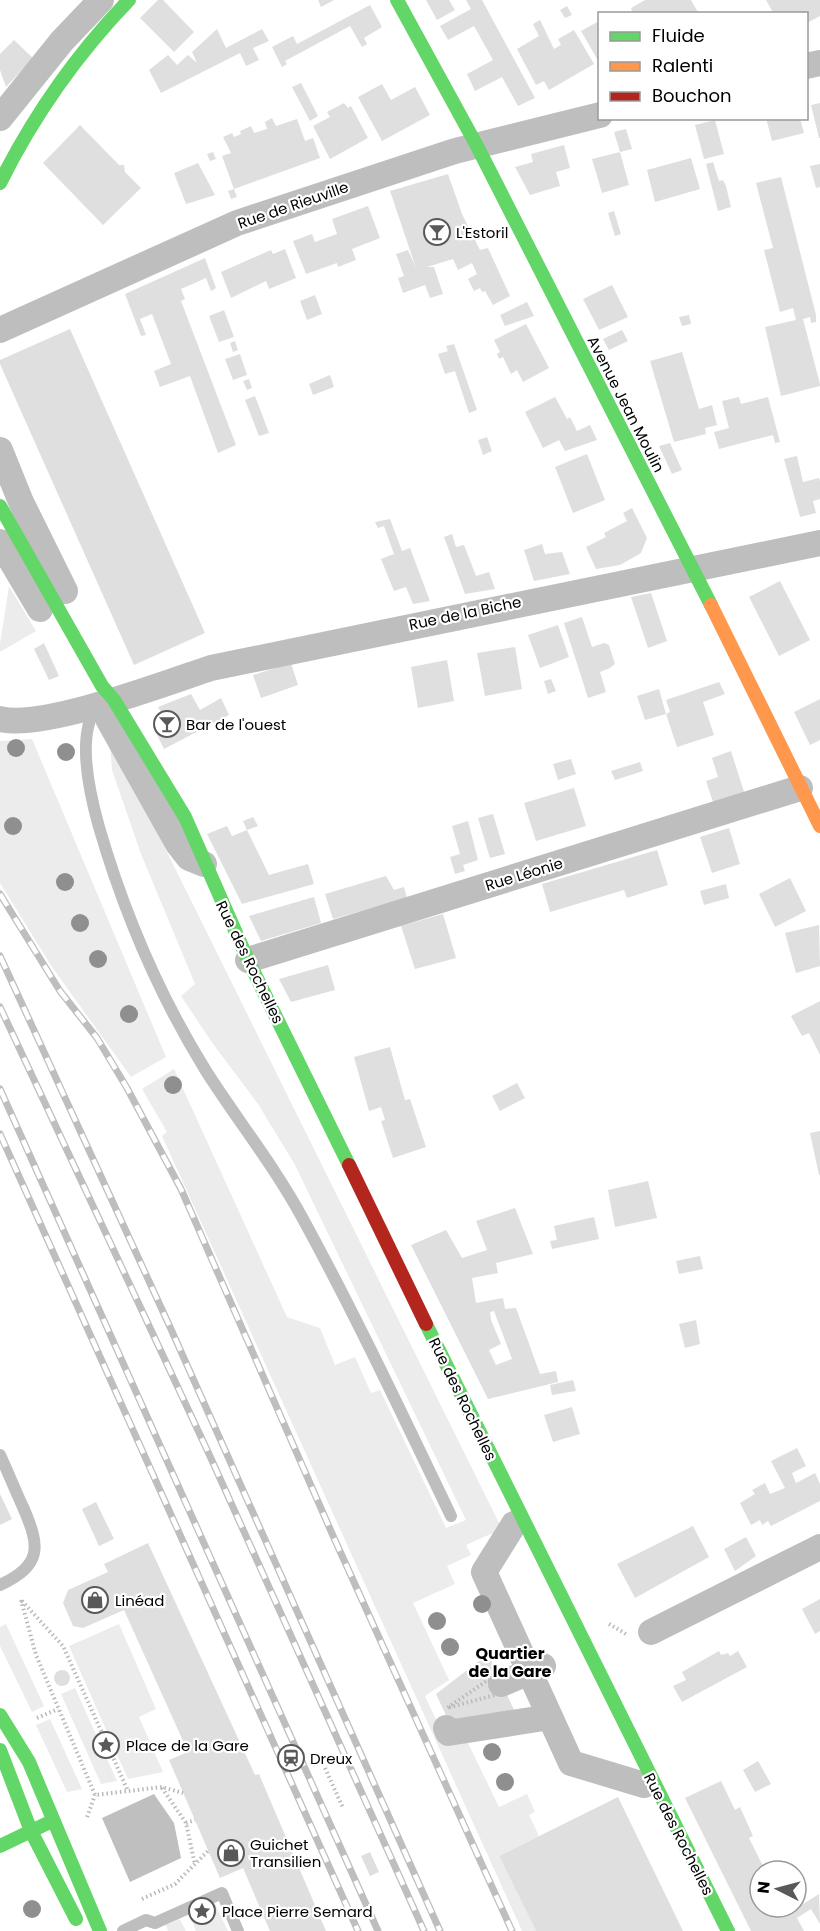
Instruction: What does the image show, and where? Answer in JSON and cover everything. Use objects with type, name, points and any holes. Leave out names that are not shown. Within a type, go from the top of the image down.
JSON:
[{"type":"street","points":[[0,118],[62,41],[101,0]]},
{"type":"street","points":[[0,183],[36,115],[59,80],[83,48],[129,0]]},
{"type":"street","name":"Avenue Jean Moulin","points":[[397,0],[477,146],[820,826]]},
{"type":"street","name":"Rue de Rieuville","points":[[0,330],[237,223],[477,146],[598,116]]},
{"type":"street","name":"Rue des Rochelles","points":[[0,450],[21,502],[111,683],[107,702]]},
{"type":"street","name":"Rue des Rochelles","points":[[0,506],[102,686],[107,702]]},
{"type":"street","name":"Rue des Rochelles","points":[[0,542],[107,702],[178,844],[189,858],[205,868],[577,1632],[728,1931]]},
{"type":"street","name":"Rue de la Biche","points":[[0,719],[32,719],[107,702],[211,668],[690,567],[820,543]]},
{"type":"street","name":"Rue Léonie","points":[[248,960],[800,788]]},
{"type":"street","points":[[514,1524],[484,1572],[571,1763],[644,1785]]},
{"type":"street","points":[[651,1632],[820,1547]]},
{"type":"street","points":[[495,1682],[543,1666]]},
{"type":"street","points":[[0,1714],[29,1762],[100,1931]]},
{"type":"street","points":[[446,1718],[448,1733],[550,1717]]},
{"type":"street","points":[[0,1750],[31,1831],[82,1931]]},
{"type":"street","points":[[0,1846],[55,1820]]},
{"type":"lane","points":[[107,702],[88,724],[87,736],[91,791],[117,890],[179,1025],[207,1073],[273,1169],[319,1249],[452,1516]]},
{"type":"lane","points":[[0,1455],[36,1540],[33,1559],[25,1570],[0,1585]]},
{"type":"lane","points":[[123,1931],[146,1920],[157,1927],[222,1893],[238,1931]]},
{"type":"path","points":[[128,1791],[63,1646],[21,1600],[36,1655],[95,1795],[162,1787],[183,1793]]},
{"type":"path","points":[[577,1632],[595,1616],[636,1640],[651,1632]]},
{"type":"path","points":[[446,1718],[495,1682]]},
{"type":"path","points":[[325,1768],[343,1808]]},
{"type":"path","points":[[162,1787],[186,1823],[195,1865]]},
{"type":"path","points":[[186,1823],[195,1820]]},
{"type":"path","points":[[136,1901],[175,1884],[208,1851]]},
{"type":"shaded area","points":[[9,586],[36,631],[0,652],[0,644]]},
{"type":"shaded area","points":[[32,739],[166,1057],[131,1077],[52,967],[0,883],[0,741]]},
{"type":"shaded area","points":[[110,745],[127,771],[502,1529],[466,1545],[471,1555],[447,1566],[455,1584],[413,1603],[449,1680],[425,1696],[447,1743],[455,1740],[468,1743],[499,1807],[527,1794],[535,1812],[529,1815],[539,1836],[499,1856],[536,1931],[522,1931],[162,1136],[167,1132],[142,1089],[174,1069],[287,1317],[320,1328],[335,1365],[355,1357],[371,1393],[380,1390],[446,1528],[466,1520],[295,1165],[258,1104],[213,1044],[181,996],[195,984],[141,854],[112,770]]},
{"type":"shaded area","points":[[6,1624],[44,1706],[32,1712],[0,1646],[0,1627]]},
{"type":"shaded area","points":[[119,1624],[156,1709],[139,1717],[163,1772],[128,1779],[69,1646]]},
{"type":"shaded area","points":[[75,1688],[117,1781],[101,1784],[61,1694]]},
{"type":"shaded area","points":[[50,1719],[82,1789],[67,1792],[36,1725]]},
{"type":"shaded area","points":[[154,1794],[174,1823],[181,1858],[130,1882],[102,1818]]},
{"type":"shaded area","points":[[215,1904],[228,1931],[196,1931],[189,1915]]},
{"type":"shaded area","points":[[180,1919],[186,1931],[168,1931],[166,1925]]},
{"type":"building","points":[[158,0],[163,0],[194,32],[174,52],[140,18]]},
{"type":"building","points":[[318,0],[334,0],[321,7]]},
{"type":"building","points":[[426,0],[449,0],[455,10],[437,20]]},
{"type":"building","points":[[466,0],[482,0],[535,98],[518,106],[502,77],[475,91],[467,74],[493,60],[474,26],[448,40],[440,26],[471,9]]},
{"type":"building","points":[[645,0],[691,0],[698,12],[632,12],[631,8]]},
{"type":"building","points":[[766,0],[820,0],[820,16],[808,22],[808,12],[773,12]]},
{"type":"building","points":[[370,5],[382,27],[364,38],[367,44],[362,47],[350,26],[285,61],[287,64],[282,67],[272,47],[293,36],[297,44]]},
{"type":"building","points":[[567,6],[572,15],[565,18],[560,10]]},
{"type":"building","points":[[540,20],[554,49],[561,45],[558,39],[574,30],[594,64],[549,90],[544,81],[536,85],[517,49],[539,36],[533,24]]},
{"type":"building","points":[[598,22],[598,61],[581,31]]},
{"type":"building","points":[[217,29],[226,48],[262,29],[269,41],[253,48],[259,60],[246,66],[240,53],[161,93],[149,70],[168,55],[177,65],[188,55],[197,63],[192,52]]},
{"type":"building","points":[[14,40],[33,58],[6,87],[0,70],[0,54]]},
{"type":"building","points":[[301,83],[318,116],[310,121],[292,87]]},
{"type":"building","points":[[382,84],[391,100],[415,87],[430,115],[382,141],[358,97]]},
{"type":"building","points":[[344,103],[348,108],[351,106],[368,138],[330,159],[313,126],[330,117],[327,112]]},
{"type":"building","points":[[820,103],[820,138],[819,138],[811,105]]},
{"type":"building","points":[[272,118],[276,126],[297,119],[305,141],[313,138],[320,158],[234,189],[222,156],[231,153],[223,137],[232,133],[234,137],[251,126],[254,133],[267,129],[265,122]]},
{"type":"building","points":[[715,120],[724,154],[704,159],[695,125]]},
{"type":"building","points":[[767,120],[801,120],[804,133],[772,141]]},
{"type":"building","points":[[80,125],[119,165],[124,165],[125,172],[141,188],[103,225],[43,163]]},
{"type":"building","points":[[626,129],[632,149],[620,152],[614,132]]},
{"type":"building","points":[[564,145],[570,168],[556,172],[560,186],[530,195],[515,167],[533,162],[531,154]]},
{"type":"building","points":[[213,152],[216,159],[210,161],[207,154]]},
{"type":"building","points":[[620,152],[629,185],[602,193],[592,159]]},
{"type":"building","points":[[691,158],[700,189],[655,202],[647,170]]},
{"type":"building","points":[[713,162],[719,181],[723,180],[726,186],[731,207],[718,211],[706,164]]},
{"type":"building","points":[[198,163],[215,195],[186,204],[174,173]]},
{"type":"building","points":[[820,164],[820,187],[816,188],[810,166]]},
{"type":"building","name":"L'Estoril","points":[[448,174],[462,214],[480,250],[488,248],[510,296],[493,305],[485,291],[482,292],[480,288],[474,291],[468,279],[477,274],[472,263],[458,270],[453,259],[427,267],[434,267],[443,294],[430,298],[425,285],[403,293],[398,278],[404,276],[396,254],[408,250],[416,268],[390,191]]},
{"type":"building","points":[[781,177],[816,315],[816,322],[811,323],[810,317],[803,319],[820,386],[781,396],[765,327],[796,320],[793,308],[780,312],[764,250],[773,248],[756,183]]},
{"type":"building","points":[[234,189],[237,197],[231,199],[228,191]]},
{"type":"building","points":[[368,206],[380,238],[352,249],[356,260],[338,267],[337,263],[306,274],[293,241],[312,234],[315,242],[337,234],[332,219]]},
{"type":"building","points":[[614,211],[621,234],[615,236],[608,213]]},
{"type":"building","points":[[285,249],[296,278],[269,289],[266,281],[231,298],[221,272],[271,250],[273,254]]},
{"type":"building","points":[[205,258],[216,288],[211,291],[206,278],[181,289],[185,299],[181,301],[236,445],[218,453],[190,376],[160,387],[154,371],[171,364],[152,314],[140,319],[146,335],[141,336],[125,294]]},
{"type":"building","points":[[612,285],[628,317],[599,330],[583,299]]},
{"type":"building","points":[[315,295],[322,314],[307,320],[300,301]]},
{"type":"building","points":[[527,302],[534,316],[505,326],[500,315]]},
{"type":"building","points":[[224,310],[234,337],[219,342],[209,316]]},
{"type":"building","points":[[689,315],[691,324],[682,326],[679,317]]},
{"type":"building","points":[[526,324],[549,368],[523,382],[517,370],[511,374],[503,357],[499,359],[497,354],[500,352],[494,340]]},
{"type":"building","points":[[70,329],[205,633],[134,665],[0,364],[0,360]]},
{"type":"building","points":[[622,330],[628,341],[609,350],[603,339]]},
{"type":"building","points":[[235,341],[238,350],[233,352],[230,343]]},
{"type":"building","points":[[454,344],[477,410],[469,413],[455,371],[445,374],[438,354],[448,351],[446,346]]},
{"type":"building","points":[[682,352],[699,409],[712,405],[717,425],[705,428],[706,434],[674,442],[650,361]]},
{"type":"building","points":[[240,354],[247,375],[233,380],[225,359]]},
{"type":"building","points":[[330,375],[334,387],[313,395],[309,384]]},
{"type":"building","points":[[249,379],[252,388],[247,390],[243,381]]},
{"type":"building","points":[[255,396],[269,433],[259,436],[245,400]]},
{"type":"building","points":[[555,397],[567,419],[570,417],[577,431],[590,425],[597,440],[565,451],[559,440],[543,448],[525,412]]},
{"type":"building","points":[[739,397],[741,404],[768,397],[780,442],[775,443],[773,435],[719,449],[714,432],[729,428],[722,401]]},
{"type":"building","points":[[487,437],[492,451],[483,455],[478,440]]},
{"type":"building","points":[[670,443],[682,470],[672,474],[659,446]]},
{"type":"building","points":[[587,454],[605,500],[573,513],[555,467]]},
{"type":"building","points":[[797,456],[803,482],[819,478],[820,481],[820,499],[813,501],[816,513],[800,517],[784,459]]},
{"type":"building","points":[[632,508],[647,538],[641,553],[620,565],[596,569],[586,547],[606,537],[604,533],[627,521],[623,513]]},
{"type":"building","points":[[390,519],[402,551],[410,548],[430,601],[413,604],[406,587],[394,591],[381,559],[394,554],[384,526],[378,528],[375,522]]},
{"type":"building","points":[[452,534],[456,547],[464,545],[476,576],[489,572],[495,589],[465,594],[444,537]]},
{"type":"building","points":[[542,544],[545,554],[562,552],[570,574],[534,581],[524,550]]},
{"type":"building","points":[[780,581],[810,640],[779,656],[749,597]]},
{"type":"building","points":[[651,593],[667,641],[648,648],[631,597]]},
{"type":"building","points":[[582,617],[592,647],[604,643],[609,645],[615,664],[600,672],[606,692],[588,698],[564,623]]},
{"type":"building","points":[[558,625],[569,657],[540,668],[528,635]]},
{"type":"building","points":[[44,643],[59,676],[49,680],[34,649]]},
{"type":"building","points":[[515,647],[522,689],[485,696],[477,653]]},
{"type":"building","points":[[447,660],[454,701],[418,708],[411,667]]},
{"type":"building","points":[[291,663],[298,685],[261,698],[253,675]]},
{"type":"building","points":[[551,679],[556,691],[548,694],[544,681]]},
{"type":"building","points":[[719,682],[725,694],[703,702],[714,735],[677,747],[666,714],[670,712],[666,700]]},
{"type":"building","points":[[659,689],[666,714],[645,720],[637,696]]},
{"type":"building","points":[[191,694],[200,710],[221,698],[229,715],[164,749],[153,727],[165,720],[158,707]]},
{"type":"building","points":[[820,699],[820,740],[810,745],[794,712]]},
{"type":"building","points":[[731,751],[745,795],[714,805],[706,781],[718,777],[712,758]]},
{"type":"building","points":[[571,759],[576,774],[558,780],[553,764]]},
{"type":"building","points":[[640,762],[643,771],[615,780],[611,771]]},
{"type":"building","points":[[574,788],[586,826],[536,841],[524,803]]},
{"type":"building","points":[[493,814],[505,854],[490,858],[478,818]]},
{"type":"building","points":[[253,817],[258,826],[247,830],[243,821]]},
{"type":"building","points":[[468,821],[478,860],[463,865],[465,871],[455,874],[450,857],[460,854],[452,826]]},
{"type":"building","points":[[227,826],[232,836],[247,830],[269,875],[308,864],[314,884],[242,904],[207,834]]},
{"type":"building","points":[[729,828],[740,864],[712,873],[700,837]]},
{"type":"building","points":[[657,850],[668,885],[627,898],[624,890],[550,912],[542,884]]},
{"type":"building","points":[[386,876],[394,890],[404,887],[407,898],[333,919],[325,894]]},
{"type":"building","points":[[790,878],[806,911],[775,927],[759,894]]},
{"type":"building","points":[[726,884],[729,898],[704,905],[700,891]]},
{"type":"building","points":[[314,897],[321,923],[261,941],[249,916]]},
{"type":"building","points":[[443,914],[456,958],[415,969],[401,926]]},
{"type":"building","points":[[819,925],[820,966],[796,973],[785,933]]},
{"type":"building","points":[[328,965],[335,990],[291,1002],[279,979]]},
{"type":"building","points":[[820,1001],[820,1055],[809,1033],[802,1036],[791,1016]]},
{"type":"building","points":[[390,1047],[405,1100],[410,1099],[426,1147],[393,1158],[381,1121],[385,1120],[381,1107],[369,1111],[354,1057]]},
{"type":"building","points":[[517,1083],[525,1098],[500,1111],[492,1096]]},
{"type":"building","points":[[820,1131],[820,1175],[819,1175],[810,1133]]},
{"type":"building","points":[[648,1181],[657,1218],[615,1227],[608,1190]]},
{"type":"building","points":[[515,1208],[533,1254],[496,1263],[498,1273],[472,1278],[476,1303],[503,1298],[505,1309],[516,1308],[540,1374],[556,1371],[558,1382],[488,1399],[411,1245],[446,1230],[462,1258],[487,1250],[476,1221]],"holes":[[[494,1311],[512,1359],[496,1365],[489,1350],[501,1344],[490,1312]]]},
{"type":"building","points":[[594,1217],[599,1239],[552,1249],[550,1241],[557,1240],[554,1226]]},
{"type":"building","points":[[700,1256],[703,1269],[679,1274],[676,1261]]},
{"type":"building","points":[[696,1320],[700,1344],[685,1348],[679,1324]]},
{"type":"building","points":[[573,1380],[576,1391],[552,1395],[550,1385]]},
{"type":"building","points":[[572,1407],[580,1434],[553,1442],[544,1415]]},
{"type":"building","points":[[797,1448],[806,1466],[792,1473],[796,1483],[815,1473],[820,1484],[820,1501],[771,1526],[768,1521],[762,1525],[760,1520],[751,1525],[740,1503],[755,1494],[752,1490],[765,1483],[770,1494],[785,1488],[771,1461]]},
{"type":"building","points":[[0,1494],[12,1519],[0,1525]]},
{"type":"building","points":[[96,1502],[114,1539],[99,1546],[82,1509]]},
{"type":"building","points":[[693,1526],[709,1557],[635,1598],[617,1564]]},
{"type":"building","points":[[746,1537],[756,1556],[735,1571],[724,1549]]},
{"type":"building","points":[[148,1543],[255,1775],[259,1774],[326,1931],[270,1931],[243,1868],[220,1878],[169,1760],[188,1752],[124,1610],[83,1628],[73,1626],[63,1603],[68,1590],[108,1572],[104,1564]]},
{"type":"building","points":[[820,1599],[820,1631],[815,1634],[802,1609]]},
{"type":"building","points":[[719,1651],[721,1655],[728,1653],[730,1656],[738,1651],[747,1667],[682,1702],[673,1686],[686,1680],[682,1672]]},
{"type":"building","points":[[488,1654],[515,1712],[451,1726],[436,1694]]},
{"type":"building","points":[[62,1670],[68,1672],[70,1678],[68,1684],[62,1686],[56,1684],[54,1678],[56,1672]]},
{"type":"building","points":[[758,1761],[771,1784],[755,1792],[743,1770]]},
{"type":"building","points":[[721,1781],[735,1810],[740,1807],[753,1836],[749,1838],[760,1859],[748,1859],[748,1919],[798,1919],[804,1931],[751,1931],[685,1798]]},
{"type":"building","points":[[618,1797],[683,1931],[536,1931],[499,1856]]},
{"type":"building","points":[[370,1852],[379,1872],[370,1876],[361,1856]]},
{"type":"building","points":[[819,1894],[820,1924],[811,1909],[808,1911],[808,1901]]},
{"type":"railway","points":[[0,894],[60,991],[97,1038],[127,1088],[181,1189],[334,1538],[512,1931]]},
{"type":"railway","points":[[0,956],[170,1327],[440,1931]]},
{"type":"railway","points":[[0,1007],[209,1454],[424,1931]]},
{"type":"railway","points":[[0,1089],[378,1931]]},
{"type":"railway","points":[[0,1134],[358,1931]]},
{"type":"traffic: fast","points":[[0,183],[27,133],[57,87],[91,42],[129,0]]},
{"type":"traffic: fast","points":[[397,0],[477,146],[711,605]]},
{"type":"traffic: fast","points":[[0,506],[102,686],[114,700],[185,817],[248,960],[349,1165]]},
{"type":"traffic: fast","points":[[426,1324],[728,1931]]},
{"type":"traffic: fast","points":[[0,1715],[29,1762],[100,1931]]},
{"type":"traffic: fast","points":[[0,1750],[31,1831],[76,1919]]},
{"type":"traffic: fast","points":[[0,1846],[50,1822]]},
{"type":"traffic: slow","points":[[711,605],[820,826]]},
{"type":"traffic: jam","points":[[349,1165],[426,1324]]},
{"type":"place","name":"L'Estoril","points":[[437,232]]},
{"type":"place","name":"Bar de l'ouest","points":[[167,724]]},
{"type":"place","name":"Linéad","points":[[95,1600]]},
{"type":"place","name":"Place de la Gare","points":[[106,1745]]},
{"type":"place","name":"Dreux","points":[[291,1758]]},
{"type":"place","name":"Guichet Transilien","points":[[231,1853]]},
{"type":"place","name":"Place Pierre Semard","points":[[202,1911]]},
{"type":"district","name":"Quartier de la Gare","points":[[510,1662]]}]
